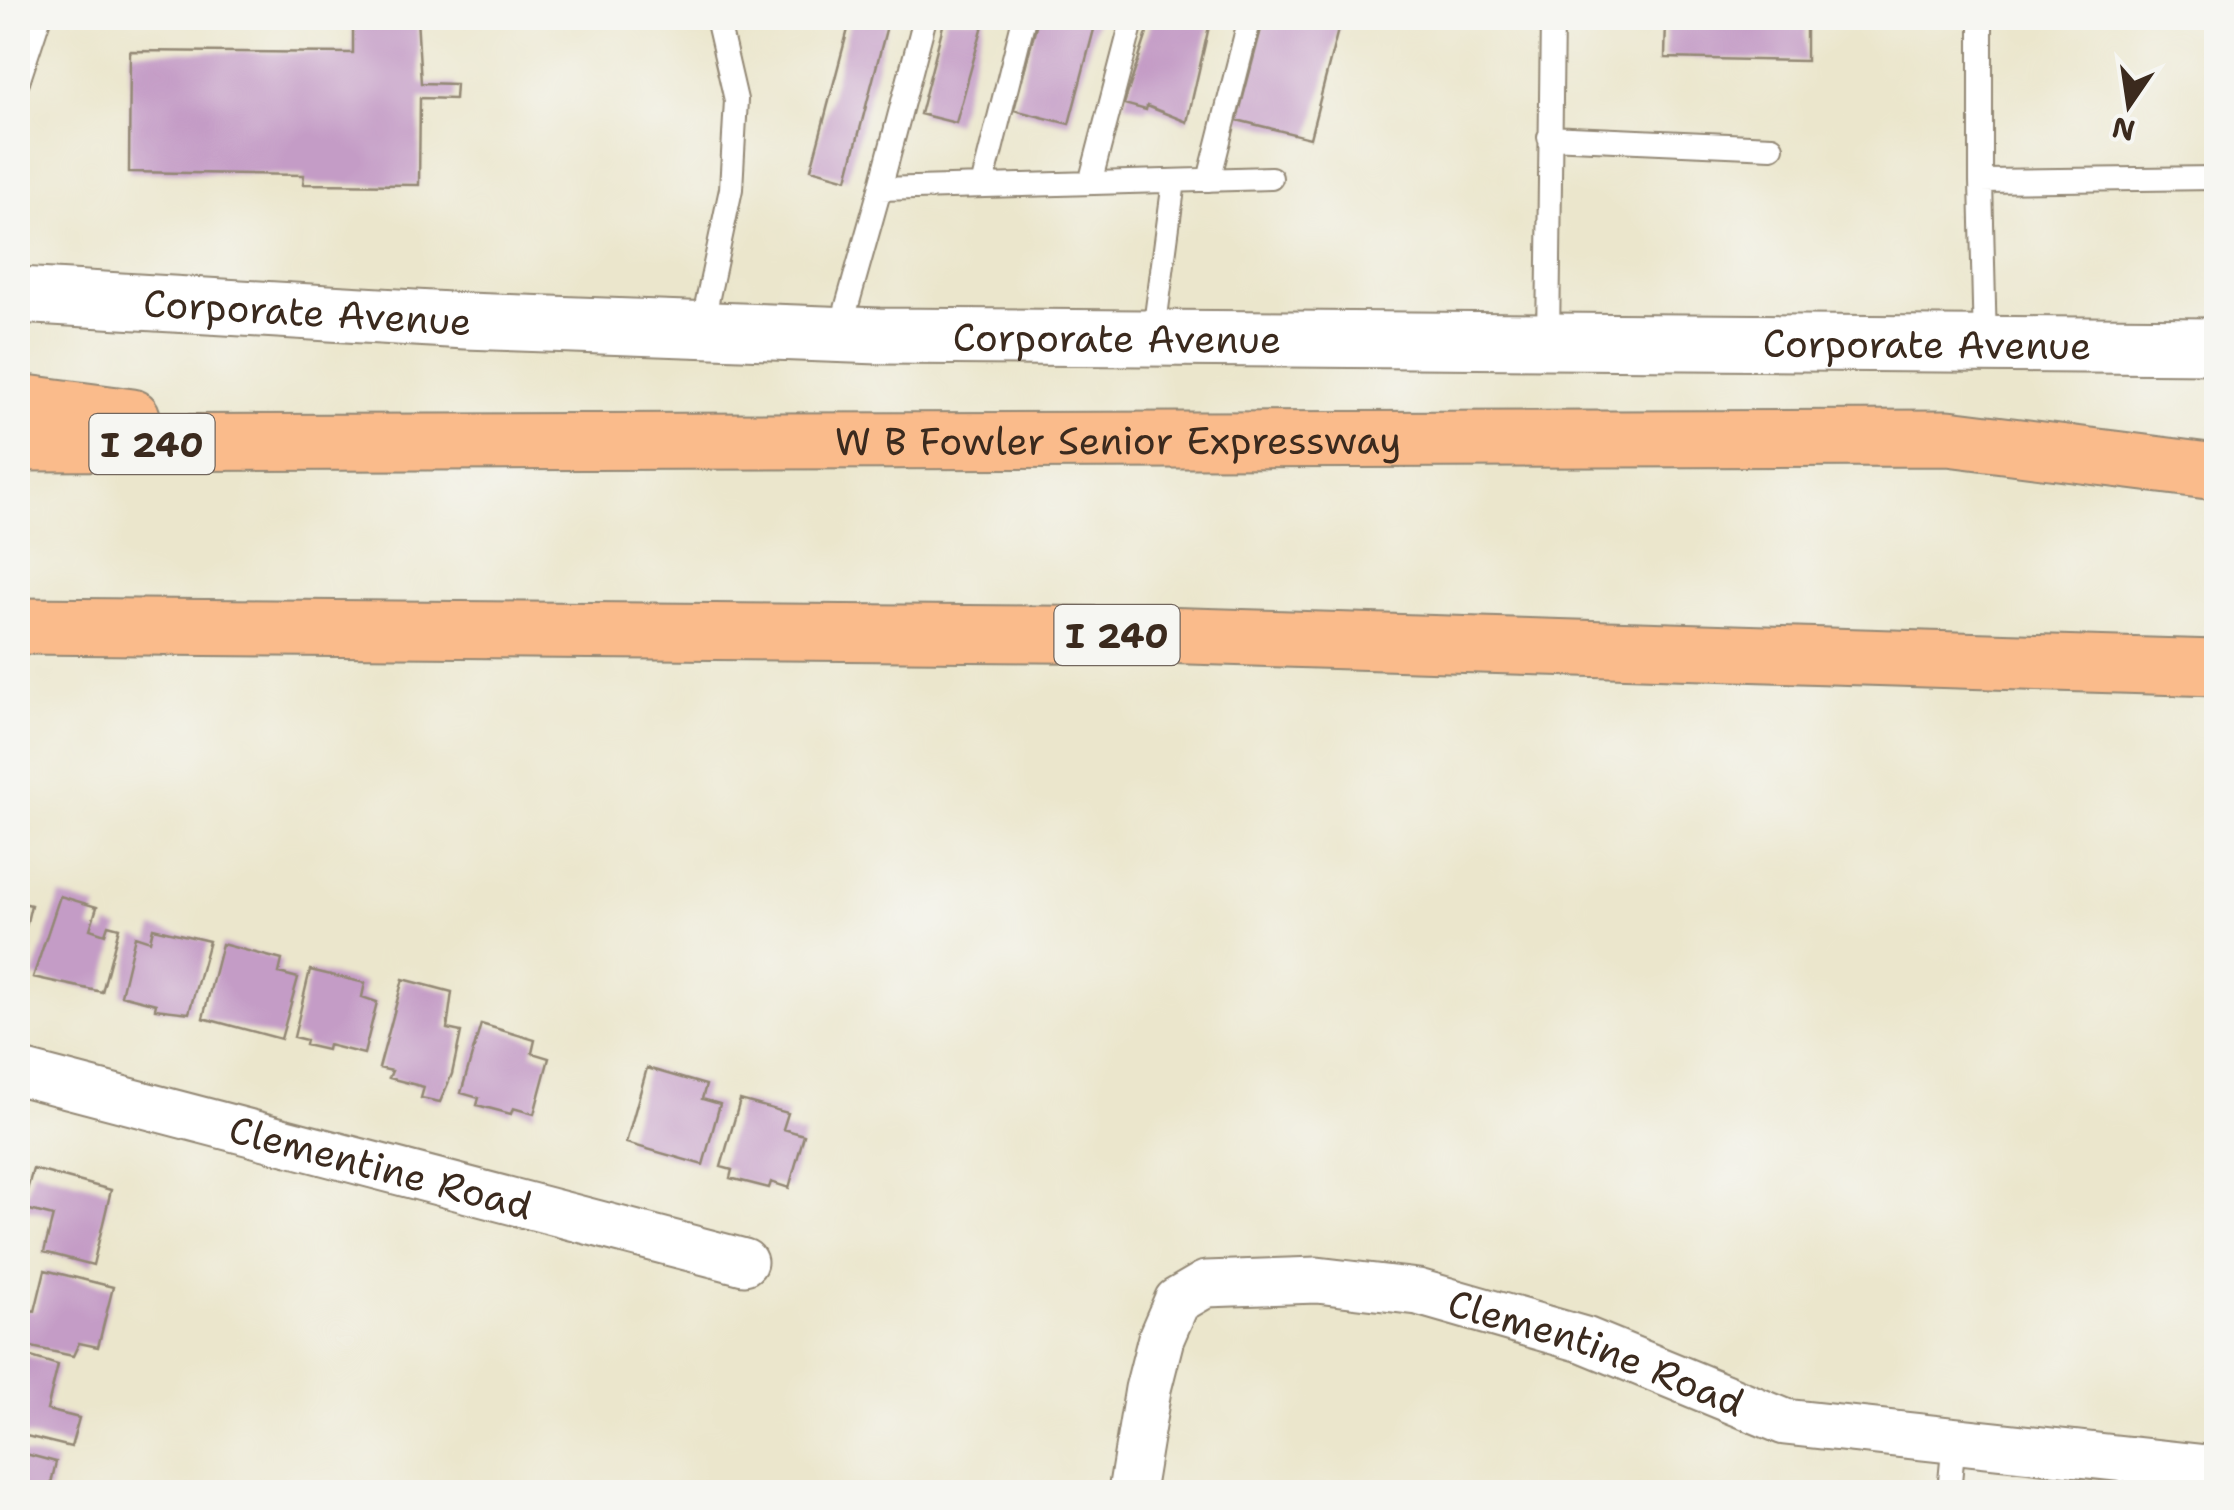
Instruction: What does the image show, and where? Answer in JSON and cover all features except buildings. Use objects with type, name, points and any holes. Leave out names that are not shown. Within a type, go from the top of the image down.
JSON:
[{"type":"highway","points":[[18,402],[74,406],[288,445]]},
{"type":"highway","points":[[1948,438],[2216,443]]},
{"type":"highway","name":"W B Fowler Senior Expressway","points":[[18,443],[1948,438],[2216,472]]},
{"type":"highway","name":"I 240","points":[[18,626],[1159,635],[2216,668]]},
{"type":"street","name":"Corporate Avenue","points":[[18,296],[839,335],[2216,346]]},
{"type":"street","name":"Clementine Road","points":[[18,1072],[744,1262]]},
{"type":"street","name":"Clementine Road","points":[[1132,1492],[1160,1338],[1177,1302],[1206,1284],[1317,1280],[1418,1292],[1585,1340],[1784,1422],[2216,1469]]},
{"type":"lane","points":[[18,82],[39,18]]},
{"type":"lane","points":[[701,330],[730,190],[736,100],[717,18]]},
{"type":"lane","points":[[839,335],[925,18]]},
{"type":"lane","points":[[982,186],[1024,18]]},
{"type":"lane","points":[[1090,183],[1134,18]]},
{"type":"lane","points":[[1209,180],[1250,18]]},
{"type":"lane","points":[[1548,341],[1552,18]]},
{"type":"lane","points":[[1981,18],[1986,345]]},
{"type":"lane","points":[[1548,137],[1772,147]]},
{"type":"lane","points":[[880,188],[1271,178]]},
{"type":"lane","points":[[1981,181],[2216,178]]},
{"type":"lane","points":[[1153,338],[1174,181]]},
{"type":"lane","points":[[1949,1492],[1954,1440]]}]
